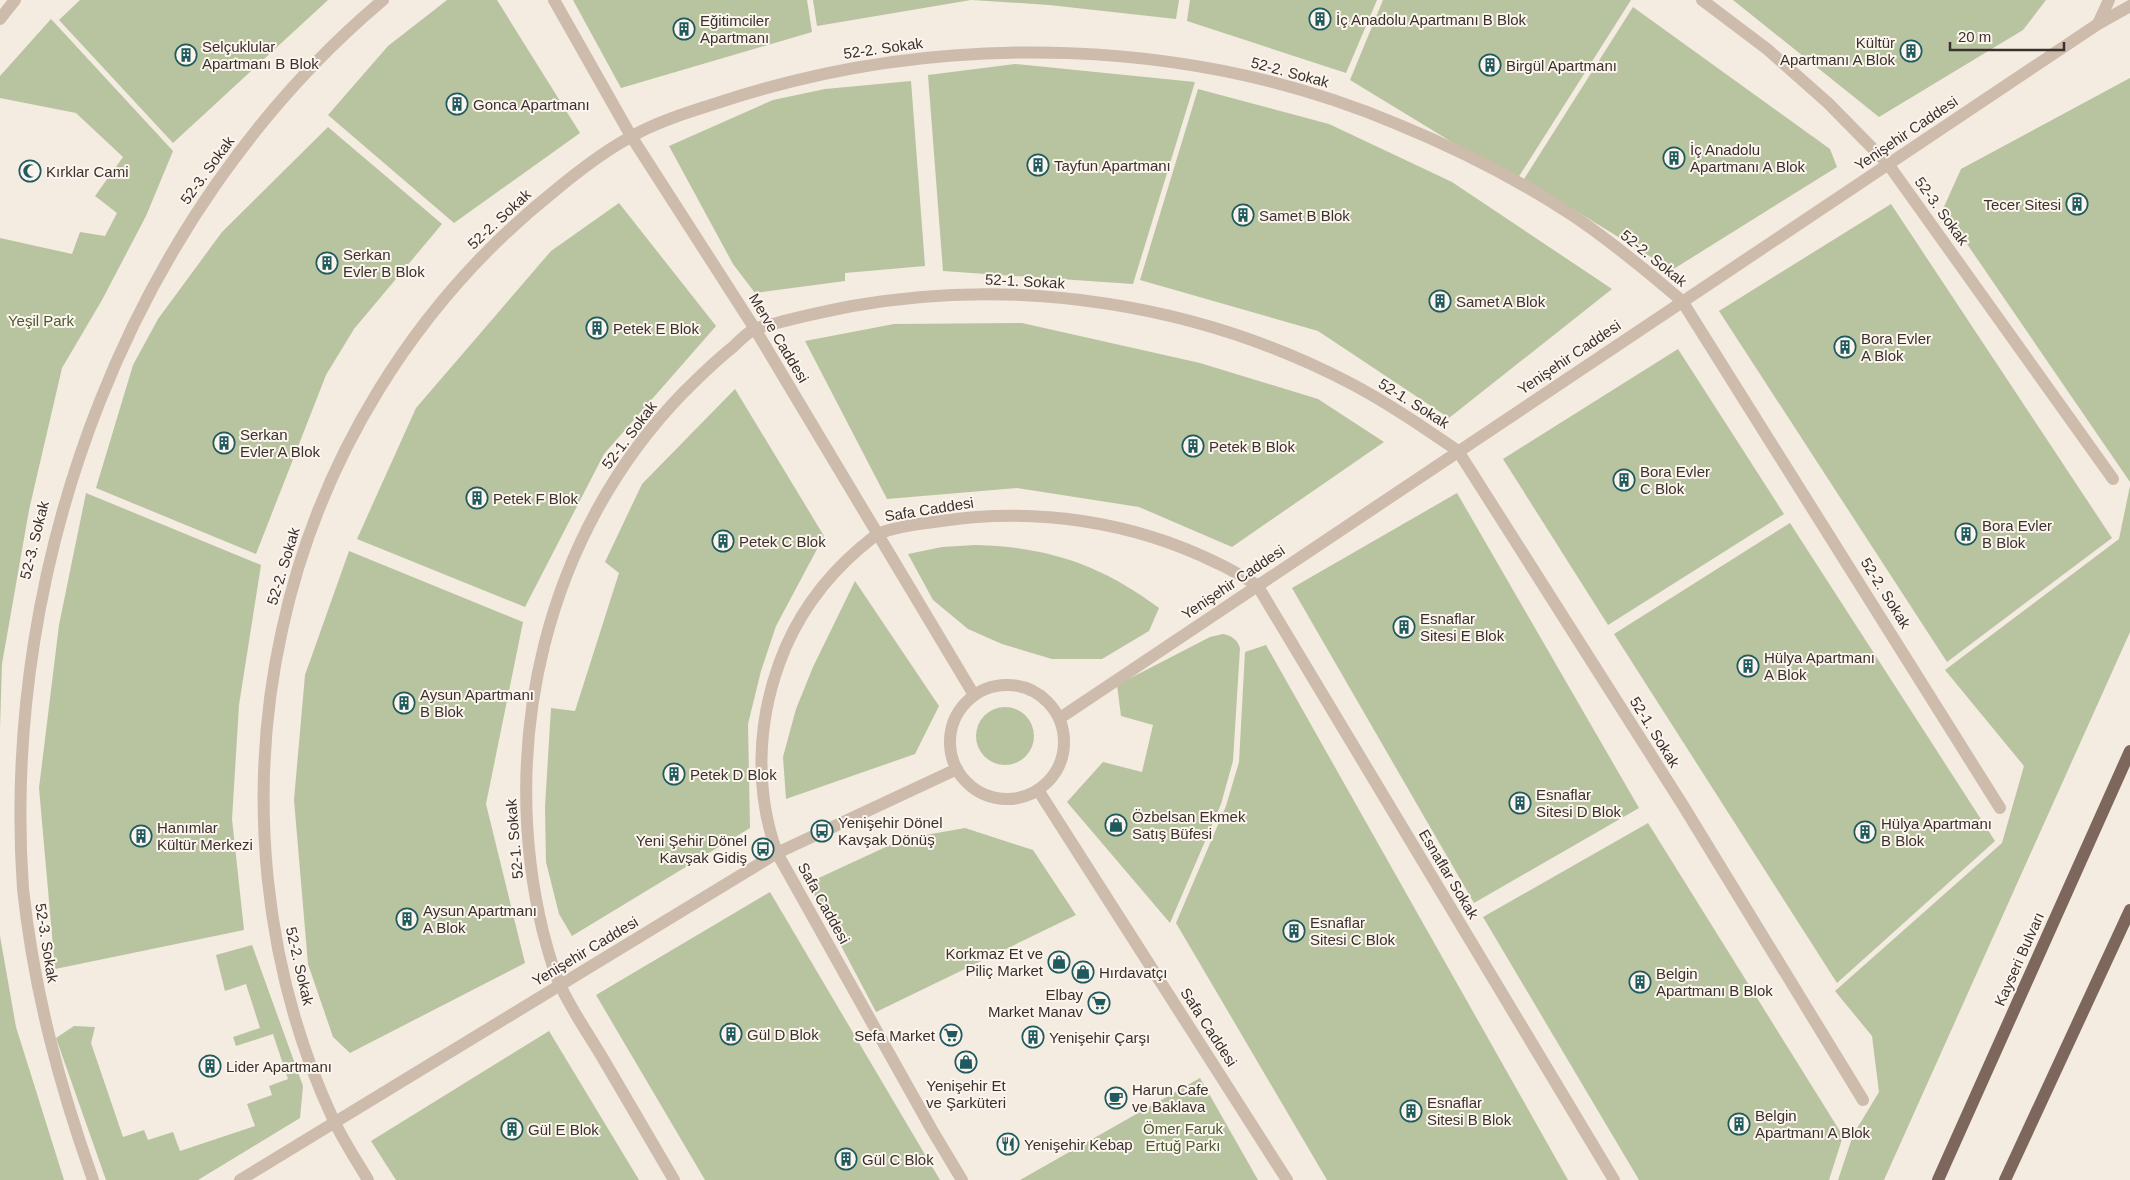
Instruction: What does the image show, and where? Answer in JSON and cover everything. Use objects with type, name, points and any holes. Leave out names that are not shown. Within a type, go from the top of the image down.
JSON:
[{"type":"main road","name":"Kayseri Bulvarı","points":[[1938,1180],[2130,751]]},
{"type":"main road","points":[[2004,1180],[2130,910]]},
{"type":"street","points":[[0,18],[15,0]]},
{"type":"street","name":"52-3. Sokak","points":[[93,1180],[68,1110],[48,1037],[32,962],[23,887],[19,812],[21,726],[27,660],[39,586],[52,530],[80,439],[109,368],[142,300],[181,234],[224,171],[272,110],[324,55],[383,0]]},
{"type":"street","name":"Merve Caddesi","points":[[554,0],[632,136],[754,329],[974,695]]},
{"type":"street","name":"52-3. Sokak","points":[[1702,0],[1767,50],[1828,103],[1888,164],[2113,479]]},
{"type":"street","points":[[2098,24],[2109,0]]},
{"type":"street","name":"Yenişehir Caddesi","points":[[1060,718],[2098,24],[2130,6]]},
{"type":"street","name":"52-2. Sokak","points":[[368,1180],[335,1123],[309,1061],[289,996],[275,930],[266,863],[263,795],[266,727],[275,660],[290,594],[310,532],[334,472],[364,414],[398,359],[437,307],[480,258],[514,226],[578,172],[632,136],[698,109],[767,87],[838,70],[909,59],[981,53],[1053,52],[1125,56],[1196,66],[1263,80],[1328,98],[1393,122],[1454,149],[1515,180],[1573,216],[1628,256],[1682,301],[2000,808]]},
{"type":"street","name":"52-1. Sokak","points":[[674,1180],[560,986],[544,933],[532,879],[526,825],[526,770],[530,715],[539,661],[554,608],[575,554],[602,502],[633,453],[669,408],[710,366],[754,329],[812,313],[871,302],[931,296],[991,294],[1021,296],[1110,304],[1172,316],[1233,334],[1292,356],[1350,383],[1405,414],[1458,451],[1684,807],[1863,1100]]},
{"type":"street","name":"Safa Caddesi","points":[[962,1180],[932,1130],[778,853],[771,836],[763,799],[761,760],[763,723],[771,686],[784,651],[801,617],[829,579],[848,558],[878,534],[920,524],[964,517],[1008,515],[1052,517],[1078,520],[1137,532],[1178,546],[1218,563],[1257,585]]},
{"type":"street","name":"Esnaflar Sokak","points":[[1257,585],[1614,1180]]},
{"type":"street","points":[[1006,684],[1028,688],[1047,700],[1060,718],[1065,741],[1060,764],[1047,783],[1038,790],[1016,798],[993,797],[972,787],[957,769],[950,747],[953,723],[958,712],[974,695],[994,686],[1006,684]]},
{"type":"street","name":"Yenişehir Caddesi","points":[[240,1180],[778,853],[957,769]]},
{"type":"street","name":"Safa Caddesi","points":[[1038,790],[1287,1180]]},
{"type":"green space","name":"Selçuklular Apartmanı B Blok","points":[[80,0],[328,0],[173,143],[59,20]]},
{"type":"green space","points":[[447,0],[497,0],[580,133],[454,223],[328,115],[388,46]]},
{"type":"green space","points":[[573,0],[807,0],[812,32],[621,88]]},
{"type":"green space","points":[[813,0],[971,0],[817,26]]},
{"type":"green space","points":[[972,0],[1179,0],[1176,19],[1049,5]]},
{"type":"green space","points":[[1190,0],[1377,0],[1346,73],[1187,21]]},
{"type":"green space","points":[[1383,0],[1631,0],[1516,181],[1350,80]]},
{"type":"green space","points":[[1733,0],[2046,0],[2023,30],[1879,117]]},
{"type":"green space","points":[[1633,7],[1830,149],[1837,167],[1672,270],[1524,179]]},
{"type":"green space","name":"Yeşil Park","points":[[51,19],[173,151],[146,216],[102,300],[62,368],[29,510],[2,664],[0,728],[0,238],[72,254],[80,232],[105,236],[117,213],[95,196],[123,157],[76,113],[0,98],[0,76]]},
{"type":"green space","points":[[1015,64],[1195,82],[1133,284],[943,271],[928,75]]},
{"type":"green space","points":[[2130,78],[2130,482],[1943,209],[1961,169]]},
{"type":"green space","points":[[911,81],[925,266],[845,273],[845,281],[755,293],[733,264],[669,146],[773,100],[825,89]]},
{"type":"green space","points":[[1198,89],[1329,124],[1452,182],[1612,289],[1449,418],[1318,331],[1140,280]]},
{"type":"green space","points":[[328,127],[442,224],[354,329],[326,375],[256,554],[96,488],[133,365],[158,319],[222,232]]},
{"type":"green space","points":[[619,203],[716,326],[604,454],[525,607],[357,539],[416,408],[551,251]]},
{"type":"green space","points":[[1891,204],[2112,538],[1947,662],[1719,311]]},
{"type":"green space","points":[[1022,323],[1200,363],[1318,399],[1384,442],[1232,547],[1139,507],[1017,488],[887,499],[805,341],[894,324]]},
{"type":"green space","points":[[1678,349],[1784,514],[1608,625],[1503,459]]},
{"type":"green space","points":[[735,389],[824,536],[776,626],[761,671],[748,724],[750,828],[572,936],[559,914],[546,862],[545,807],[551,708],[575,711],[619,573],[605,562],[642,484]]},
{"type":"green space","points":[[2130,486],[2130,632],[1884,1180],[1838,1180],[1853,1135],[1879,1092],[1872,1036],[1835,991],[2002,843],[2024,766],[1945,670],[2119,539]]},
{"type":"green space","points":[[86,493],[261,565],[239,705],[232,819],[244,930],[55,969],[39,788],[59,625]]},
{"type":"green space","points":[[1457,493],[1639,808],[1474,903],[1292,588]]},
{"type":"green space","points":[[1790,523],[1995,841],[1837,983],[1614,634]]},
{"type":"green space","points":[[976,545],[1027,550],[1073,561],[1116,580],[1159,608],[1149,631],[1102,659],[1052,659],[1002,644],[968,629],[933,600],[908,554],[942,547]]},
{"type":"green space","points":[[349,551],[523,622],[486,804],[525,963],[350,1053],[333,1037],[308,964],[294,800],[305,675]]},
{"type":"green space","points":[[855,581],[939,706],[915,754],[786,799],[783,757],[796,709],[813,667]]},
{"type":"green space","points":[[1223,634],[1234,638],[1240,648],[1233,761],[1221,804],[1170,923],[1067,802],[1103,762],[1142,772],[1153,725],[1121,716],[1117,685],[1210,637]]},
{"type":"green space","points":[[1266,645],[1568,1180],[1327,1180],[1176,923],[1226,806],[1239,762],[1245,652]]},
{"type":"green space","points":[[1005,707],[1021,712],[1029,720],[1034,736],[1029,752],[1021,760],[1005,765],[989,760],[981,752],[976,736],[981,720],[989,712]]},
{"type":"green space","points":[[1648,823],[1843,1136],[1829,1180],[1639,1180],[1483,917]]},
{"type":"green space","points":[[965,828],[1033,850],[1076,915],[876,1012],[808,883],[903,839]]},
{"type":"green space","points":[[770,892],[940,1180],[705,1180],[596,995]]},
{"type":"green space","points":[[0,936],[16,1027],[64,1180],[0,1180]]},
{"type":"green space","points":[[252,945],[303,1086],[300,1118],[198,1180],[106,1180],[56,1038],[74,1026],[95,1027],[91,1043],[123,1137],[144,1130],[148,1140],[173,1132],[180,1151],[255,1126],[247,1104],[272,1095],[269,1086],[288,1079],[273,1034],[236,1046],[233,1037],[260,1028],[246,984],[225,991],[216,955]]},
{"type":"green space","points":[[549,1031],[639,1180],[396,1180],[371,1141]]},
{"type":"green space","name":"Ömer Faruk Ertuğ Parkı","points":[[1200,1078],[1258,1180],[1020,1180]]},
{"type":"place","name":"İç Anadolu Apartmanı B Blok","points":[[1320,19]]},
{"type":"place","name":"Eğitimciler Apartmanı","points":[[684,29]]},
{"type":"place","name":"Kültür Apartmanı A Blok","points":[[1911,51]]},
{"type":"place","name":"Selçuklular Apartmanı B Blok","points":[[186,55]]},
{"type":"place","name":"Birgül Apartmanı","points":[[1490,65]]},
{"type":"place","name":"Gonca Apartmanı","points":[[457,104]]},
{"type":"place","name":"İç Anadolu Apartmanı A Blok","points":[[1674,158]]},
{"type":"place","name":"Tayfun Apartmanı","points":[[1038,165]]},
{"type":"place","name":"Kırklar Cami","points":[[30,171]]},
{"type":"place","name":"Tecer Sitesi","points":[[2077,204]]},
{"type":"place","name":"Samet B Blok","points":[[1243,215]]},
{"type":"place","name":"Serkan Evler B Blok","points":[[327,263]]},
{"type":"place","name":"Samet A Blok","points":[[1440,301]]},
{"type":"place","name":"Petek E Blok","points":[[597,328]]},
{"type":"place","name":"Bora Evler A Blok","points":[[1845,347]]},
{"type":"place","name":"Serkan Evler A Blok","points":[[224,443]]},
{"type":"place","name":"Petek B Blok","points":[[1193,446]]},
{"type":"place","name":"Bora Evler C Blok","points":[[1624,480]]},
{"type":"place","name":"Petek F Blok","points":[[477,498]]},
{"type":"place","name":"Bora Evler B Blok","points":[[1966,534]]},
{"type":"place","name":"Petek C Blok","points":[[723,541]]},
{"type":"place","name":"Esnaflar Sitesi E Blok","points":[[1404,627]]},
{"type":"place","name":"Hülya Apartmanı A Blok","points":[[1748,666]]},
{"type":"place","name":"Aysun Apartmanı B Blok","points":[[404,703]]},
{"type":"place","name":"Petek D Blok","points":[[674,774]]},
{"type":"place","name":"Esnaflar Sitesi D Blok","points":[[1520,803]]},
{"type":"place","name":"Özbelsan Ekmek Satış Büfesi","points":[[1116,825]]},
{"type":"place","name":"Yenişehir Dönel Kavşak Dönüş","points":[[822,831]]},
{"type":"place","name":"Hülya Apartmanı B Blok","points":[[1865,832]]},
{"type":"place","name":"Hanımlar Kültür Merkezi","points":[[141,836]]},
{"type":"place","name":"Yeni Şehir Dönel Kavşak Gidiş","points":[[763,849]]},
{"type":"place","name":"Aysun Apartmanı A Blok","points":[[407,919]]},
{"type":"place","name":"Esnaflar Sitesi C Blok","points":[[1294,931]]},
{"type":"place","name":"Korkmaz Et ve Piliç Market","points":[[1059,962]]},
{"type":"place","name":"Hırdavatçı","points":[[1083,972]]},
{"type":"place","name":"Belgin Apartmanı B Blok","points":[[1640,982]]},
{"type":"place","name":"Elbay Market Manav","points":[[1099,1003]]},
{"type":"place","name":"Gül D Blok","points":[[731,1034]]},
{"type":"place","name":"Sefa Market","points":[[951,1035]]},
{"type":"place","name":"Yenişehir Çarşı","points":[[1033,1037]]},
{"type":"place","name":"Yenişehir Et ve Şarküteri","points":[[966,1062]]},
{"type":"place","name":"Lider Apartmanı","points":[[210,1066]]},
{"type":"place","name":"Harun Cafe ve Baklava","points":[[1116,1098]]},
{"type":"place","name":"Esnaflar Sitesi B Blok","points":[[1411,1111]]},
{"type":"place","name":"Belgin Apartmanı A Blok","points":[[1739,1124]]},
{"type":"place","name":"Gül E Blok","points":[[512,1129]]},
{"type":"place","name":"Yenişehir Kebap","points":[[1008,1144]]},
{"type":"place","name":"Gül C Blok","points":[[846,1159]]}]
